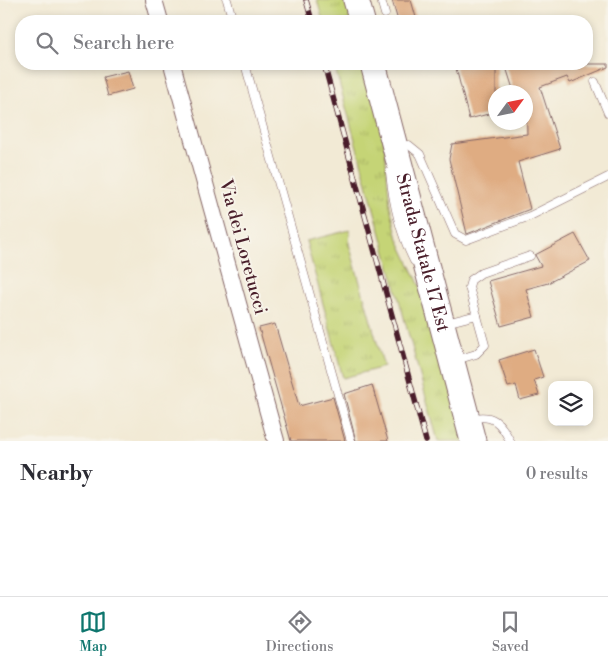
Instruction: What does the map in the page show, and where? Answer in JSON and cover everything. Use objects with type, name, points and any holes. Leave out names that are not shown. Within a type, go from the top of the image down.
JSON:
[{"type":"main road","points":[[356,0],[371,15]]},
{"type":"main road","name":"Strada Statale 17 Est","points":[[375,70],[470,430]]},
{"type":"street","points":[[154,0],[158,15]]},
{"type":"street","name":"Via dei Loretucci","points":[[174,70],[276,441]]},
{"type":"lane","points":[[227,0],[231,15]]},
{"type":"lane","points":[[375,15],[382,0]]},
{"type":"lane","points":[[247,70],[350,441]]},
{"type":"lane","points":[[595,82],[608,113]]},
{"type":"lane","points":[[395,146],[409,145],[420,154],[455,234],[466,240],[530,216],[608,177]]},
{"type":"lane","points":[[451,361],[476,354],[484,347],[485,340],[470,288],[472,278],[481,272],[530,256]]},
{"type":"lane","points":[[442,324],[478,315]]},
{"type":"lane","points":[[470,430],[482,416],[492,418],[502,426],[510,441]]},
{"type":"green space","points":[[317,0],[352,0],[356,15],[321,15]]},
{"type":"green space","points":[[336,70],[369,70],[383,127],[390,206],[398,239],[420,286],[467,441],[438,441]]},
{"type":"green space","points":[[350,230],[349,244],[384,367],[343,378],[306,241]]},
{"type":"building","points":[[392,0],[411,0],[415,15],[396,15]]},
{"type":"building","points":[[593,64],[608,64],[608,67],[570,83],[567,77],[540,87],[560,149],[518,162],[530,209],[467,234],[449,159],[452,144],[527,134],[527,130],[533,130],[533,85],[512,85],[507,70],[593,70]]},
{"type":"building","points":[[457,70],[496,70],[496,85],[488,85],[488,114],[469,119]]},
{"type":"building","points":[[128,71],[133,89],[108,96],[103,77]]},
{"type":"building","points":[[575,234],[590,261],[548,283],[526,289],[534,317],[501,326],[488,281],[541,266],[535,255]]},
{"type":"building","points":[[275,324],[299,406],[333,397],[345,441],[291,441],[259,328]]},
{"type":"building","points":[[534,349],[543,377],[534,380],[539,395],[520,400],[516,385],[508,387],[499,360]]},
{"type":"building","points":[[372,385],[388,441],[356,441],[344,394]]},
{"type":"railway","points":[[306,0],[310,15]]},
{"type":"railway","points":[[326,70],[426,441]]}]
